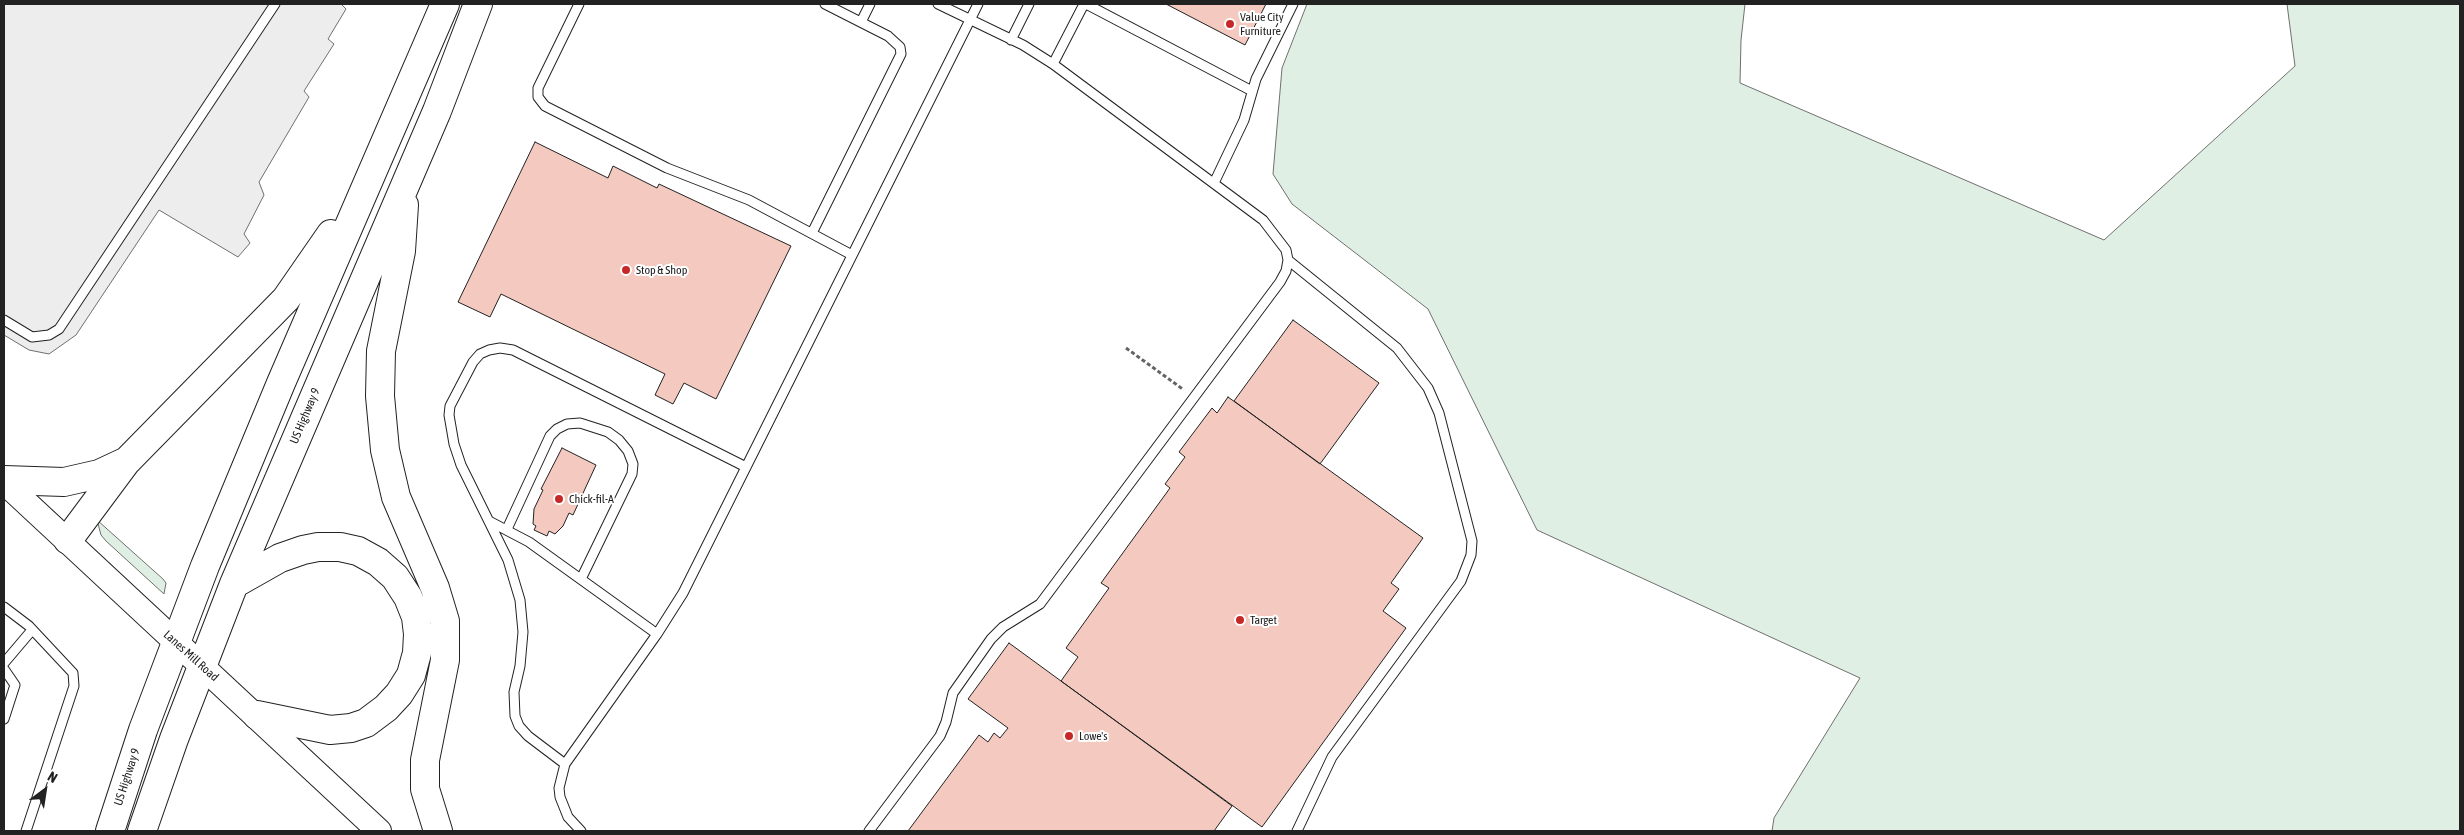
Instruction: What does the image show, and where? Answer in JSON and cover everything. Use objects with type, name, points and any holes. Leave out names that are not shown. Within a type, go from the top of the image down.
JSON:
[{"type":"highway","name":"US Highway 9","points":[[110,831],[143,730],[175,643],[281,383],[445,4]]},
{"type":"highway","name":"US Highway 9","points":[[142,831],[234,584],[437,111],[478,4]]},
{"type":"highway","points":[[68,540],[127,461],[286,299],[372,173]]},
{"type":"highway","points":[[406,183],[401,251],[381,351],[380,396],[386,450],[396,496],[435,588],[445,621],[445,660],[425,760],[425,790],[438,831]]},
{"type":"highway","points":[[4,481],[64,482],[99,474],[127,461]]},
{"type":"highway","points":[[234,584],[280,558],[318,547],[340,547],[358,552],[378,562],[395,576],[408,597],[416,617],[418,634],[417,653],[411,675],[399,694],[386,708],[366,723],[351,728],[330,730],[257,715]]},
{"type":"street","name":"Lanes Mill Road","points":[[4,481],[175,643],[257,715],[379,831]]},
{"type":"lane","points":[[4,320],[32,337],[49,335],[59,329],[275,4]]},
{"type":"lane","points":[[580,4],[538,88],[538,97],[545,106],[667,168],[725,189],[852,255]]},
{"type":"lane","points":[[812,233],[901,54],[900,47],[888,36],[825,4]]},
{"type":"lane","points":[[861,22],[870,4]]},
{"type":"lane","points":[[869,831],[940,736],[946,722],[953,693],[991,639],[1003,627],[1037,608],[1280,282],[1286,271],[1288,260],[1286,250],[1270,226],[1053,64],[1011,40],[938,4]]},
{"type":"lane","points":[[581,831],[568,816],[560,797],[559,788],[565,764],[657,634],[683,593],[978,4]]},
{"type":"lane","points":[[1011,40],[1029,4]]},
{"type":"lane","points":[[1053,64],[1085,4],[1252,91]]},
{"type":"lane","points":[[1214,183],[1244,120],[1252,91],[1293,4]]},
{"type":"lane","points":[[1288,260],[1397,348],[1428,388],[1439,414],[1472,541],[1471,555],[1461,581],[1332,757],[1297,831]]},
{"type":"lane","points":[[565,764],[528,736],[519,726],[515,716],[514,692],[522,649],[523,613],[515,577],[461,465],[454,444],[449,415],[450,406],[473,362],[480,354],[500,348],[513,350],[746,467]]},
{"type":"lane","points":[[507,529],[550,436],[557,429],[567,424],[580,423],[608,432],[619,440],[628,451],[633,464],[632,474],[581,579]]},
{"type":"lane","points":[[489,521],[507,529],[657,634]]},
{"type":"lane","points":[[4,607],[9,608],[74,673],[74,686],[26,831]]},
{"type":"lane","points":[[4,663],[32,630]]},
{"type":"lane","points":[[4,669],[15,684],[4,719]]},
{"type":"path","points":[[1126,348],[1184,391],[1191,401]]},
{"type":"green space","points":[[1307,4],[1745,4],[1741,40],[1740,83],[2104,240],[2295,66],[2287,4],[2460,4],[2460,831],[1772,831],[1774,818],[1860,678],[1537,530],[1428,309],[1292,204],[1273,174],[1282,68]]},
{"type":"green space","points":[[97,520],[163,579],[166,583],[164,594],[106,541],[101,535]]},
{"type":"shaded area","points":[[4,4],[341,4],[346,9],[328,39],[334,44],[304,91],[309,97],[259,182],[264,195],[244,234],[250,243],[238,257],[159,210],[76,335],[49,354],[29,350],[4,335]]},
{"type":"building","name":"Value City Furniture","points":[[1166,4],[1266,4],[1245,45]]},
{"type":"building","name":"Stop & Shop","points":[[535,142],[608,178],[613,166],[657,188],[659,184],[791,246],[716,399],[684,383],[673,404],[655,395],[665,374],[501,294],[490,317],[458,302]]},
{"type":"building","points":[[1293,320],[1379,383],[1320,464],[1234,401]]},
{"type":"building","name":"Target","points":[[1228,397],[1423,538],[1391,583],[1399,589],[1383,611],[1406,628],[1262,827],[1061,681],[1078,657],[1066,648],[1109,588],[1101,583],[1170,488],[1165,484],[1185,457],[1179,452],[1212,408],[1217,413]]},
{"type":"building","name":"Chick-fil-A","points":[[562,448],[596,465],[573,515],[569,513],[563,526],[555,534],[549,531],[547,536],[534,530],[536,526],[533,524],[534,509],[543,490],[541,489]]},
{"type":"building","name":"Lowe's","points":[[1009,643],[1232,806],[1214,831],[908,831],[979,735],[988,742],[994,733],[1000,738],[1008,728],[968,699]]},
{"type":"place","name":"Value City Furniture","points":[[1230,24]]},
{"type":"place","name":"Stop & Shop","points":[[626,270]]},
{"type":"place","name":"Chick-fil-A","points":[[559,499]]},
{"type":"place","name":"Target","points":[[1240,620]]},
{"type":"place","name":"Lowe's","points":[[1069,736]]}]
